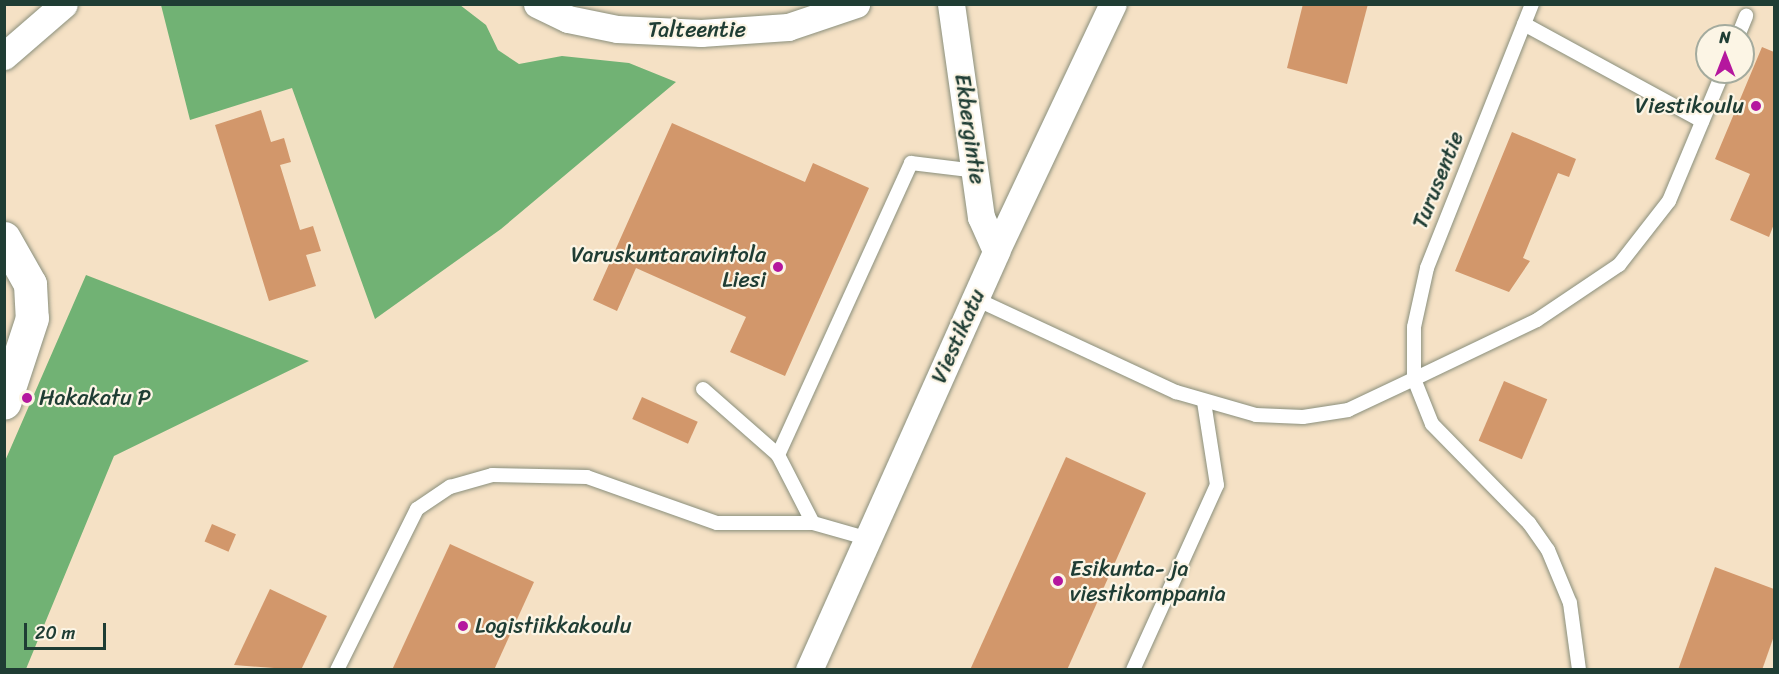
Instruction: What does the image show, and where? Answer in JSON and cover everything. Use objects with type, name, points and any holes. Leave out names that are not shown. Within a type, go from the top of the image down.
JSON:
[{"type":"street","points":[[4,56],[63,4]]},
{"type":"street","name":"Talteentie","points":[[537,4],[568,19],[617,29],[701,33],[788,27],[856,4]]},
{"type":"street","name":"Ekbergintie","points":[[951,4],[981,217],[996,251]]},
{"type":"street","name":"Viestikatu","points":[[809,669],[996,251],[1113,4]]},
{"type":"street","points":[[4,238],[30,284],[32,318],[4,404]]},
{"type":"lane","name":"Turusentie","points":[[1414,378],[1414,327],[1427,268],[1532,4]]},
{"type":"lane","points":[[1743,24],[1746,16]]},
{"type":"lane","points":[[1524,24],[1702,121]]},
{"type":"lane","points":[[975,298],[1204,402],[1278,417],[1326,415],[1372,401],[1414,378],[1537,320],[1619,266],[1669,201],[1718,84]]},
{"type":"lane","points":[[778,455],[911,163],[976,171]]},
{"type":"lane","points":[[1414,378],[1432,424],[1522,516],[1548,550],[1570,603],[1579,669]]},
{"type":"lane","points":[[703,389],[778,455],[813,524]]},
{"type":"lane","points":[[1133,669],[1217,485],[1204,402]]},
{"type":"lane","points":[[337,669],[417,509],[450,488],[492,474],[586,477],[717,524],[813,524],[869,539]]},
{"type":"green space","points":[[161,5],[460,5],[486,25],[498,50],[519,64],[562,56],[629,63],[676,82],[501,229],[375,319],[292,88],[190,120]]},
{"type":"green space","points":[[86,275],[309,361],[114,456],[26,669],[5,669],[5,461]]},
{"type":"building","points":[[1303,4],[1368,4],[1347,84],[1287,68]]},
{"type":"building","name":"Viestikoulu","points":[[1762,47],[1774,52],[1774,224],[1769,237],[1730,220],[1750,174],[1715,159],[1746,84],[1755,84],[1755,64]]},
{"type":"building","points":[[261,110],[271,142],[284,138],[291,162],[280,165],[300,230],[313,226],[321,251],[306,255],[316,286],[269,301],[215,125]]},
{"type":"building","points":[[672,123],[805,182],[813,163],[869,188],[785,376],[730,352],[746,317],[636,268],[617,311],[593,300]]},
{"type":"building","points":[[1512,132],[1576,159],[1569,177],[1558,173],[1523,258],[1530,261],[1509,292],[1455,271]]},
{"type":"building","points":[[1504,381],[1547,399],[1522,459],[1479,441]]},
{"type":"building","points":[[642,397],[698,422],[688,444],[632,419]]},
{"type":"building","name":"Esikunta- ja viestikomppania","points":[[1066,457],[1146,493],[1067,670],[970,670]]},
{"type":"building","points":[[212,524],[236,534],[229,552],[205,541]]},
{"type":"building","name":"Logistiikkakoulu","points":[[450,544],[534,582],[494,670],[392,670]]},
{"type":"building","points":[[1715,567],[1774,589],[1774,636],[1762,670],[1678,670]]},
{"type":"building","points":[[270,589],[327,616],[301,670],[234,665]]},
{"type":"place","name":"Viestikoulu","points":[[1756,106]]},
{"type":"place","name":"Varuskuntaravintola Liesi","points":[[778,267]]},
{"type":"place","name":"Hakakatu P","points":[[27,398]]},
{"type":"place","name":"Esikunta- ja viestikomppania","points":[[1058,581]]},
{"type":"place","name":"Logistiikkakoulu","points":[[463,626]]}]
